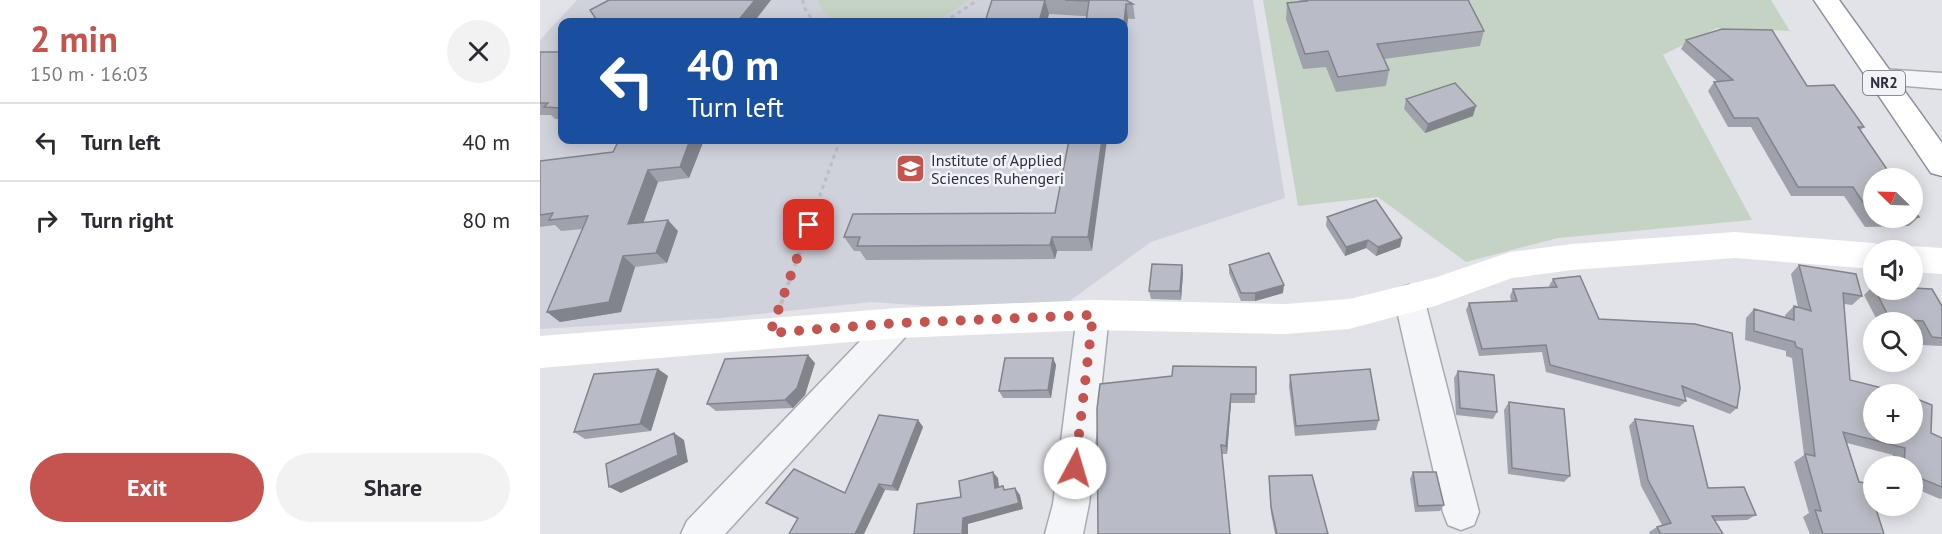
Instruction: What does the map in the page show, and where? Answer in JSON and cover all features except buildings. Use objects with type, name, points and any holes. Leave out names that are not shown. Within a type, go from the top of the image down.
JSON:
[{"type":"main road","name":"NR2","points":[[1826,0],[1942,165]]},
{"type":"main road","points":[[540,352],[898,323],[1093,315],[1286,319],[1348,314],[1409,298],[1510,265],[1572,257],[1735,245],[1863,255]]},
{"type":"main road","points":[[1923,260],[1942,261]]},
{"type":"street","points":[[1880,77],[1942,81]]},
{"type":"street","points":[[1409,298],[1461,512]]},
{"type":"street","points":[[1064,534],[1071,504],[1093,315]]},
{"type":"street","points":[[700,534],[898,323]]},
{"type":"path","points":[[803,0],[803,6],[811,18]]},
{"type":"path","points":[[950,18],[978,0]]},
{"type":"path","points":[[770,333],[839,144]]},
{"type":"shaded area","name":"Institute of Applied Sciences Ruhengeri","points":[[577,0],[1253,0],[1285,198],[1151,242],[1060,308],[990,310],[871,302],[721,318],[540,329],[540,40],[558,21],[558,144],[1128,144],[1128,18],[560,18]]},
{"type":"green space","points":[[817,0],[969,0],[940,18],[832,18],[824,13]]},
{"type":"green space","points":[[1263,0],[1771,0],[1790,31],[1717,28],[1663,55],[1752,220],[1558,238],[1466,262],[1378,197],[1298,206]]},
{"type":"place","name":"Institute of Applied Sciences Ruhengeri","points":[[910,169]]},
{"type":"route","points":[[809,225],[770,333],[898,323],[1093,315],[1075,468]]}]
